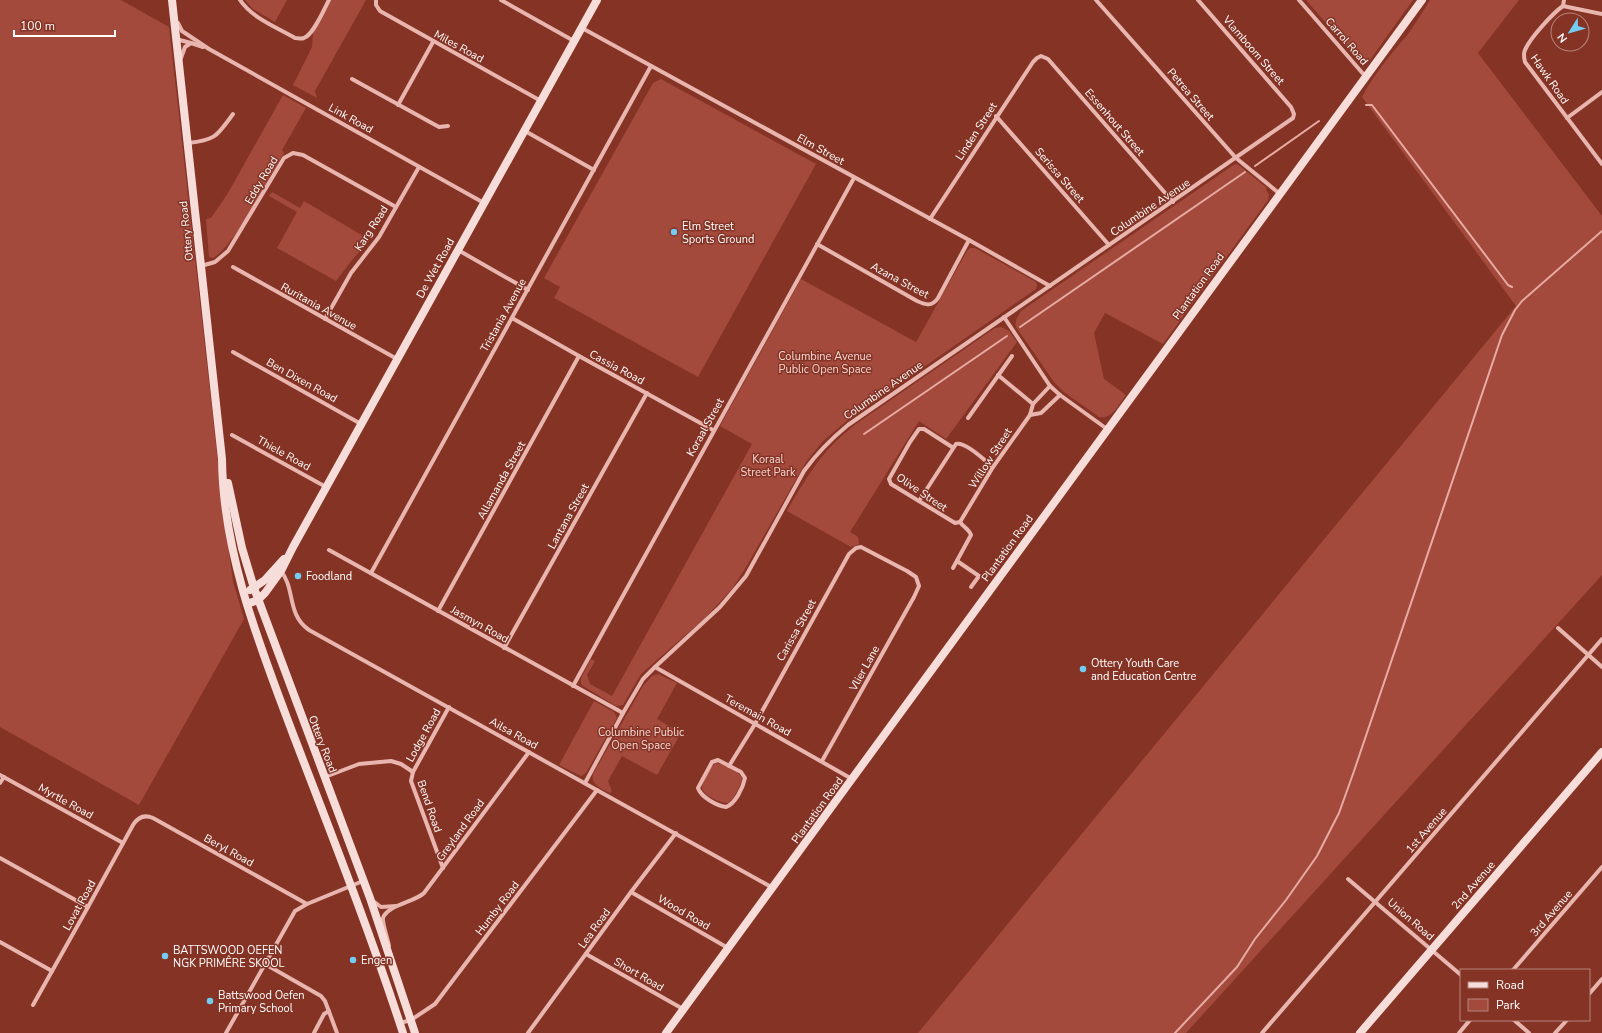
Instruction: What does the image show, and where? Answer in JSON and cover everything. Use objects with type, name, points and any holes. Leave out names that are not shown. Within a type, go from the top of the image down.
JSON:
[{"type":"street","name":"Ottery Road","points":[[172,0],[222,459],[223,480],[234,551],[247,604],[260,644],[403,1033]]},
{"type":"street","name":"Link Road","points":[[176,0],[179,27],[185,34],[484,204]]},
{"type":"street","points":[[240,0],[246,8],[257,17],[295,38],[303,38],[312,31],[329,0]]},
{"type":"street","name":"Miles Road","points":[[376,0],[376,5],[380,11],[541,102]]},
{"type":"street","points":[[501,0],[575,41]]},
{"type":"street","name":"De Wet Road","points":[[258,600],[293,547],[597,0]]},
{"type":"street","name":"Petrea Street","points":[[1096,0],[1236,158],[1280,194]]},
{"type":"street","name":"Vlamboom Street","points":[[1198,0],[1291,107],[1294,114]]},
{"type":"street","name":"Carrol Road","points":[[1299,0],[1365,76]]},
{"type":"street","name":"Plantation Road","points":[[666,1033],[774,888],[907,703],[1422,0]]},
{"type":"street","points":[[1564,0],[1563,6],[1602,14]]},
{"type":"street","name":"Hawk Road","points":[[1563,6],[1552,14],[1525,48],[1523,55],[1525,62],[1602,164]]},
{"type":"street","name":"Elm Street","points":[[582,28],[1050,286]]},
{"type":"street","name":"Link Road","points":[[176,39],[209,49]]},
{"type":"street","points":[[398,104],[434,42]]},
{"type":"street","points":[[183,99],[184,84],[181,58],[182,51],[191,43]]},
{"type":"street","name":"Linden Street","points":[[930,219],[996,116],[1033,62],[1042,56]]},
{"type":"street","name":"Essenhout Street","points":[[1042,56],[1048,60],[1173,202]]},
{"type":"street","name":"Tristania Avenue","points":[[371,573],[652,66]]},
{"type":"street","points":[[352,79],[439,127],[448,126]]},
{"type":"street","points":[[1567,118],[1602,92]]},
{"type":"street","points":[[187,143],[208,141],[218,135],[233,114]]},
{"type":"street","name":"Columbine Avenue","points":[[585,783],[643,679],[707,621],[735,591],[746,576],[804,471],[827,443],[848,425],[1291,120],[1294,114]]},
{"type":"street","name":"Serissa Street","points":[[996,116],[1109,246]]},
{"type":"street","points":[[525,131],[594,170]]},
{"type":"street","name":"Eddy Road","points":[[201,266],[215,262],[228,251],[281,163],[290,154],[303,155],[396,207]]},
{"type":"street","name":"Karg Road","points":[[325,319],[351,273],[373,246],[419,167]]},
{"type":"street","name":"Koraal Street","points":[[573,686],[854,178]]},
{"type":"street","name":"Azana Street","points":[[817,244],[917,301],[927,305],[933,304],[938,298],[969,240]]},
{"type":"street","points":[[458,250],[528,290]]},
{"type":"street","name":"Ruritania Avenue","points":[[233,267],[397,359]]},
{"type":"street","points":[[1004,317],[1050,386],[1107,429]]},
{"type":"street","name":"Cassia Road","points":[[512,318],[714,430]]},
{"type":"street","name":"Ben Dixen Road","points":[[233,352],[361,424]]},
{"type":"street","name":"Allamanda Street","points":[[438,611],[579,356]]},
{"type":"street","points":[[968,418],[1012,356]]},
{"type":"street","points":[[998,375],[1033,404]]},
{"type":"street","name":"Willow Street","points":[[960,522],[993,467],[1030,415],[1033,404],[1050,386]]},
{"type":"street","name":"Lantana Street","points":[[504,648],[647,393]]},
{"type":"street","name":"Willow Street","points":[[1030,415],[1041,413],[1060,395]]},
{"type":"street","name":"Olive Street","points":[[952,447],[923,428],[918,430],[889,476],[889,481],[891,484],[953,522],[960,522]]},
{"type":"street","name":"Thiele Road","points":[[232,435],[326,487]]},
{"type":"street","points":[[919,501],[952,447],[956,444],[961,444],[993,467]]},
{"type":"street","name":"Ottery Road","points":[[222,459],[242,548],[258,600],[370,898],[415,1033]]},
{"type":"street","points":[[953,568],[971,535],[960,522]]},
{"type":"street","name":"Vlier Lane","points":[[822,761],[918,590],[918,582],[916,577],[865,548],[856,548]]},
{"type":"street","name":"Carissa Street","points":[[730,766],[755,724],[849,554],[856,548]]},
{"type":"street","name":"Jasmyn Road","points":[[329,550],[623,713]]},
{"type":"street","points":[[957,561],[979,576],[971,587]]},
{"type":"street","name":"De Wet Road","points":[[244,592],[254,588],[279,570]]},
{"type":"street","name":"Ailsa Road","points":[[279,570],[286,581],[295,614],[299,622],[304,627],[774,888]]},
{"type":"street","points":[[247,604],[258,600]]},
{"type":"street","points":[[1558,628],[1602,667]]},
{"type":"street","name":"1st Avenue","points":[[1262,1033],[1602,639]]},
{"type":"street","name":"Teremain Road","points":[[655,667],[853,780]]},
{"type":"street","name":"Lodge Road","points":[[324,777],[359,764],[385,762],[398,762],[413,772],[449,707]]},
{"type":"street","name":"Greyland Road","points":[[396,906],[422,895],[529,752]]},
{"type":"street","name":"2nd Avenue","points":[[1360,1033],[1602,752]]},
{"type":"street","points":[[718,760],[730,766],[742,773],[745,778],[743,785],[733,802],[724,807],[701,794],[698,788],[709,767],[714,761],[718,760]]},
{"type":"street","name":"Bend Road","points":[[413,772],[411,778],[412,785],[443,868]]},
{"type":"street","points":[[0,783],[2,776]]},
{"type":"street","name":"Myrtle Road","points":[[2,776],[123,843]]},
{"type":"street","name":"Humby Road","points":[[399,1023],[411,1020],[435,1004],[597,790]]},
{"type":"street","name":"Lovat Road","points":[[33,1005],[136,820],[142,816]]},
{"type":"street","name":"Beryl Road","points":[[142,816],[153,818],[307,904]]},
{"type":"street","name":"Lea Road","points":[[528,1033],[676,833]]},
{"type":"street","points":[[0,858],[88,907]]},
{"type":"street","name":"3rd Avenue","points":[[1514,969],[1602,867]]},
{"type":"street","name":"Union Road","points":[[1348,878],[1460,974]]},
{"type":"street","points":[[226,1033],[294,911],[307,904],[363,881]]},
{"type":"street","name":"Wood Road","points":[[631,892],[729,949]]},
{"type":"street","points":[[370,898],[381,907],[396,906]]},
{"type":"street","points":[[389,954],[388,937],[383,917],[396,906]]},
{"type":"street","points":[[0,942],[52,971]]},
{"type":"street","name":"Short Road","points":[[586,954],[684,1009]]},
{"type":"street","points":[[265,964],[321,996],[329,1011],[337,1033]]},
{"type":"street","points":[[1590,993],[1602,979]]},
{"type":"street","points":[[314,1033],[324,1014],[329,1011]]},
{"type":"street","points":[[1459,1033],[1469,1021]]},
{"type":"street","points":[[1515,1021],[1529,1033]]},
{"type":"street","points":[[1555,1033],[1565,1021]]},
{"type":"green space","points":[[0,0],[121,0],[169,27],[224,516],[233,581],[244,619],[139,805],[0,727]]},
{"type":"green space","points":[[245,0],[287,0],[275,22],[253,9]]},
{"type":"green space","points":[[331,0],[366,0],[315,91],[317,98],[293,85],[312,47],[313,33]]},
{"type":"green space","points":[[1306,0],[1413,0],[1370,60],[1365,62],[1359,61]]},
{"type":"green space","points":[[1430,0],[1519,0],[1478,53],[1602,216],[1602,575],[1186,1033],[918,1033],[1516,306],[1362,97],[1377,72],[1408,34]]},
{"type":"green space","name":"Elm Street Sports Ground","points":[[661,79],[816,164],[698,377],[554,298],[560,287],[544,278],[653,83]]},
{"type":"green space","points":[[283,95],[306,108],[282,150],[284,153],[241,226],[231,241],[221,252],[213,258],[209,257],[206,219],[211,218],[228,193]]},
{"type":"green space","points":[[1236,164],[1267,188],[1266,190],[1269,195],[1268,200],[1163,344],[1105,313],[1094,333],[1104,379],[1126,395],[1111,414],[1104,417],[1099,417],[1064,392],[1054,382],[1016,327],[1017,318],[1021,311]]},
{"type":"green space","points":[[272,192],[300,208],[304,201],[370,240],[336,281],[277,248],[297,212],[269,196]]},
{"type":"green space","name":"Columbine Avenue Public Open Space","points":[[970,248],[975,248],[1036,282],[1036,289],[849,419],[823,441],[806,462],[732,589],[705,618],[641,674],[623,705],[616,706],[583,686],[581,683],[581,678],[591,659],[595,661],[587,675],[590,684],[612,696],[752,444],[720,426],[801,279],[916,342]]},
{"type":"green space","name":"Columbine Avenue Public Open Space","points":[[1001,327],[1009,331],[1017,342],[946,439],[919,421],[850,532],[858,537],[859,544],[851,547],[787,511],[809,475],[825,453],[844,433],[995,328]]},
{"type":"green space","name":"Columbine Public Open Space","points":[[658,674],[677,683],[657,719],[681,733],[657,775],[622,756],[608,781],[612,791],[610,793],[595,784],[593,781],[593,774],[643,686],[652,676]]},
{"type":"green space","points":[[594,701],[614,712],[617,718],[586,773],[581,776],[559,765]]},
{"type":"green space","points":[[716,763],[730,768],[742,778],[737,792],[728,803],[714,799],[702,789],[707,775]]},
{"type":"waterway","points":[[1366,105],[1372,105],[1508,285],[1512,287]]},
{"type":"waterway","points":[[1255,166],[1319,121]]},
{"type":"waterway","points":[[1020,327],[1245,172]]},
{"type":"waterway","points":[[1175,1033],[1237,967],[1255,939],[1286,900],[1317,856],[1339,813],[1353,774],[1502,335],[1515,310],[1522,301],[1602,231]]},
{"type":"waterway","points":[[864,434],[1007,336]]},
{"type":"place","name":"Elm Street Sports Ground","points":[[674,232]]},
{"type":"place","name":"Foodland","points":[[298,576]]},
{"type":"place","name":"Ottery Youth Care and Education Centre","points":[[1083,669]]},
{"type":"place","name":"BATTSWOOD OEFEN NGK PRIMÊRE SKOOL","points":[[165,956]]},
{"type":"place","name":"Engen","points":[[353,960]]},
{"type":"place","name":"Battswood Oefen Primary School","points":[[210,1001]]},
{"type":"park label","name":"Koraal Street Park","points":[[768,465]]}]
